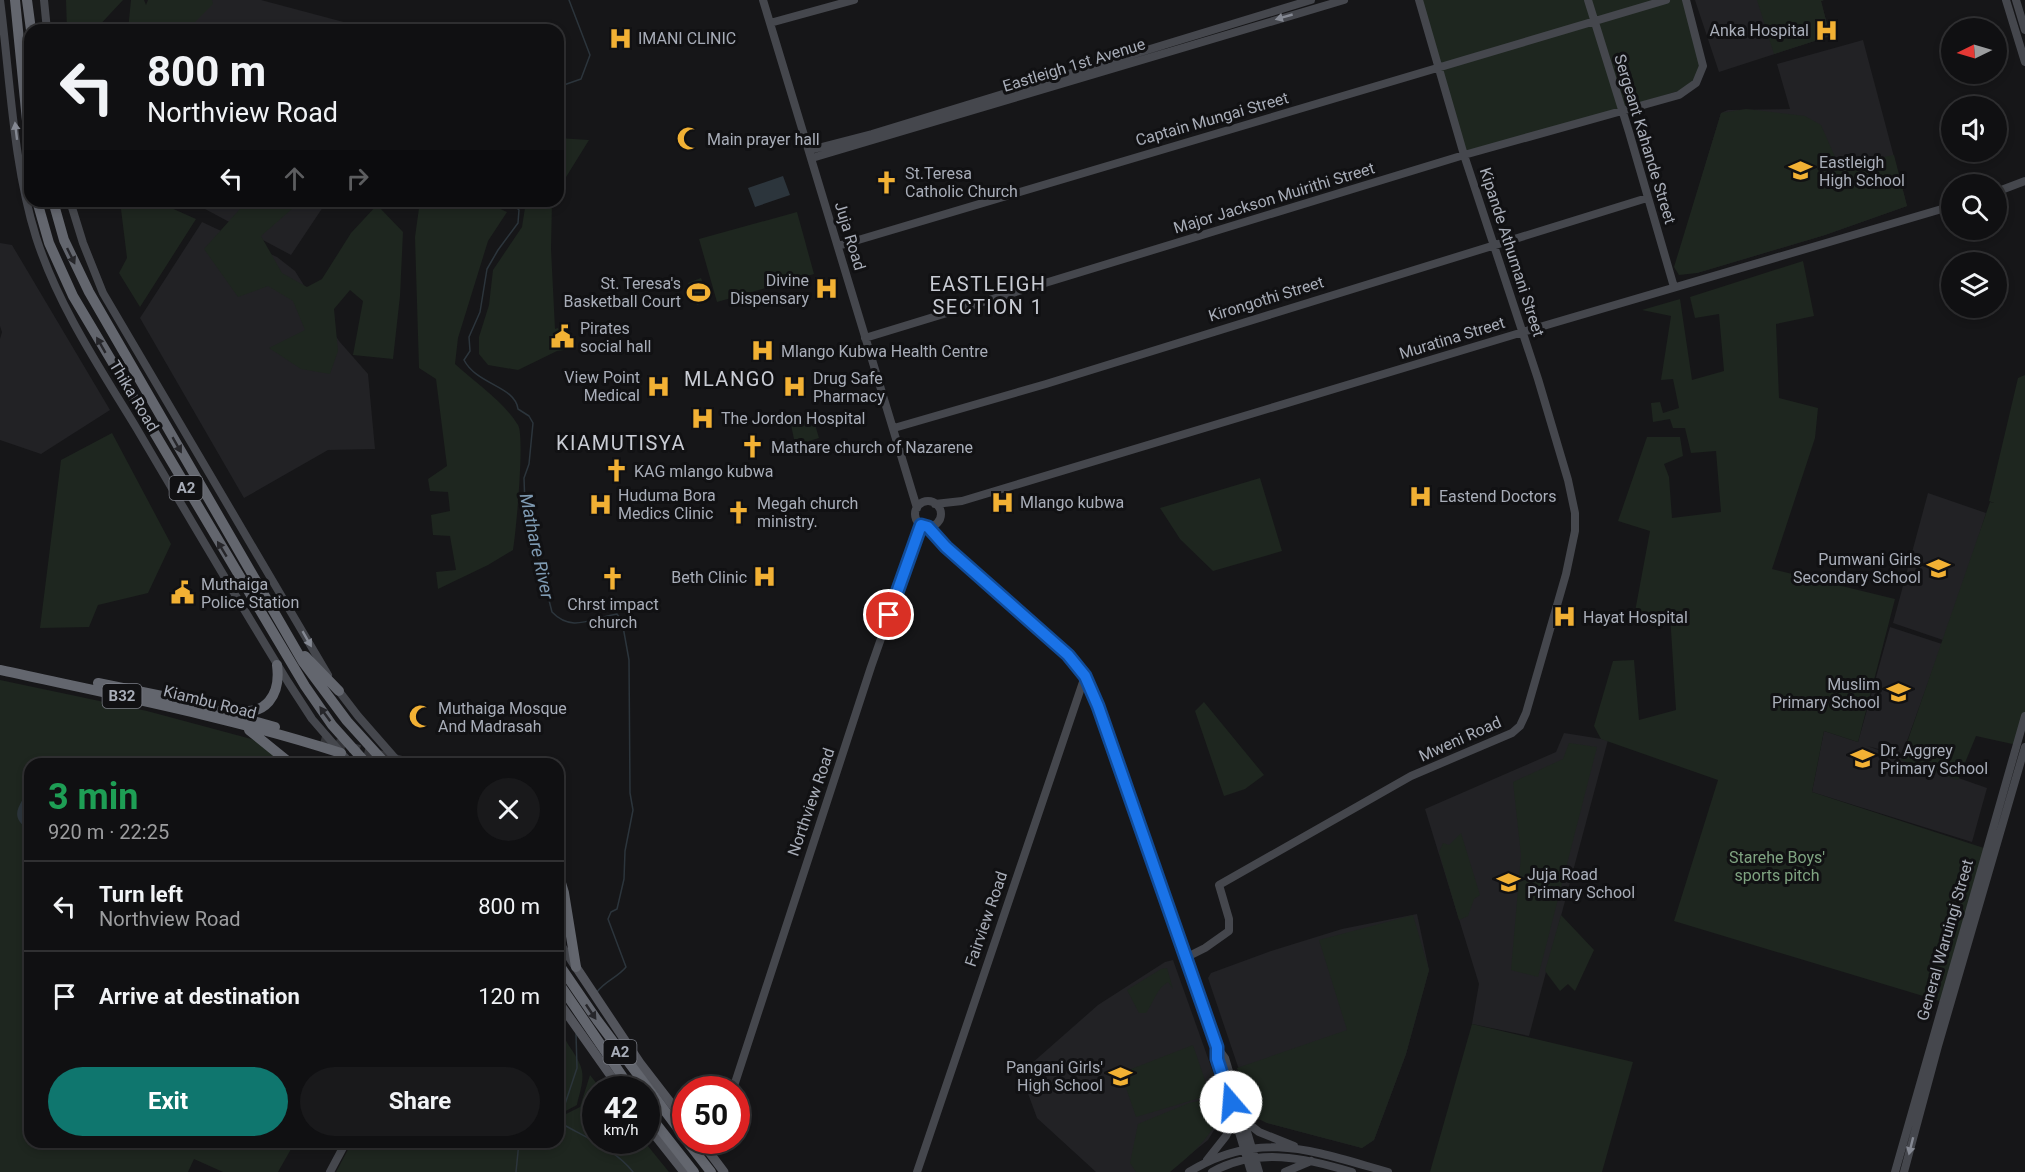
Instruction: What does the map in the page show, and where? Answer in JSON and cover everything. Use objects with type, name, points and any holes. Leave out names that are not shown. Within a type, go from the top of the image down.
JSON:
[{"type":"highway","points":[[15,0],[24,91]]},
{"type":"highway","points":[[27,0],[30,24]]},
{"type":"highway","name":"Thika Road","points":[[39,207],[49,243],[73,296],[119,376],[305,686],[332,725],[362,758]]},
{"type":"highway","name":"Thika Road","points":[[55,207],[63,240],[89,292],[292,644],[335,707],[381,758]]},
{"type":"highway","points":[[292,644],[339,690]]},
{"type":"highway","name":"Kiambu Road","points":[[167,697],[186,697],[242,711],[256,711],[268,702],[277,690],[279,681],[277,665]]},
{"type":"highway","name":"Kiambu Road","points":[[0,670],[28,669],[167,697],[321,740]]},
{"type":"highway","name":"Kiambu Road","points":[[0,670],[79,685],[341,753]]},
{"type":"highway","name":"B32","points":[[244,726],[284,758]]},
{"type":"highway","points":[[564,893],[576,968]]},
{"type":"highway","name":"A2","points":[[564,972],[672,1120]]},
{"type":"highway","name":"A2","points":[[564,991],[622,1076]]},
{"type":"highway","points":[[660,1129],[693,1172]]},
{"type":"highway","points":[[660,1138],[693,1172]]},
{"type":"highway","name":"A2","points":[[697,1154],[709,1170]]},
{"type":"highway","points":[[702,1154],[709,1170]]},
{"type":"main road","name":"Thika Road","points":[[0,0],[24,184]]},
{"type":"main road","points":[[44,0],[46,24]]},
{"type":"main road","name":"Juja Road","points":[[763,0],[909,481],[920,505],[915,516],[924,526]]},
{"type":"main road","points":[[770,23],[854,0]]},
{"type":"main road","name":"Eastleigh 1st Avenue","points":[[829,149],[1311,0]]},
{"type":"main road","name":"Eastleigh 1st Avenue","points":[[811,154],[1344,0]]},
{"type":"main road","name":"Kipande Athumani Street","points":[[1419,0],[1464,155],[1523,332],[1568,480],[1575,513]]},
{"type":"main road","name":"Sergeant Kahande Street","points":[[1588,0],[1674,287]]},
{"type":"main road","name":"Captain Mungai Street","points":[[838,246],[1666,0]]},
{"type":"main road","name":"Major Jackson Muirithi Street","points":[[865,339],[1464,155],[1670,98],[1692,87],[1700,77],[1703,66],[1686,0]]},
{"type":"main road","points":[[2006,0],[2025,62]]},
{"type":"main road","points":[[2016,0],[2025,30]]},
{"type":"main road","points":[[803,127],[812,141],[829,149],[816,174]]},
{"type":"main road","points":[[2007,188],[2025,183]]},
{"type":"main road","name":"Kirongothi Street","points":[[894,428],[1046,384],[1647,198]]},
{"type":"main road","name":"Thika Road","points":[[29,207],[36,237],[54,283],[109,383],[277,665],[312,719],[346,758]]},
{"type":"main road","name":"Thika Road","points":[[72,207],[82,243],[103,293],[339,690],[380,743],[400,758]]},
{"type":"main road","name":"Muratina Street","points":[[920,505],[962,501],[1941,209]]},
{"type":"main road","name":"Muratina Street","points":[[924,526],[962,501]]},
{"type":"main road","points":[[935,504],[942,535],[960,560]]},
{"type":"main road","name":"Mweni Road","points":[[1185,958],[1229,932],[1229,920],[1219,885],[1411,776],[1516,730],[1526,713],[1566,574],[1575,531],[1575,513]]},
{"type":"main road","points":[[924,526],[1058,645],[1085,676],[1098,706],[1217,1047],[1225,1058],[1245,1121],[1248,1148]]},
{"type":"main road","name":"Northview Road","points":[[737,1076],[870,667],[924,526]]},
{"type":"main road","name":"Fairview Road","points":[[917,1172],[1085,676]]},
{"type":"main road","name":"General Waruingi Street","points":[[1895,1172],[2025,716]]},
{"type":"main road","name":"General Waruingi Street","points":[[1904,1172],[1938,1046],[2025,747]]},
{"type":"main road","points":[[564,949],[640,1063],[672,1105]]},
{"type":"main road","points":[[564,1010],[611,1076]]},
{"type":"main road","points":[[1217,1047],[1217,1059],[1251,1159],[1251,1172]]},
{"type":"main road","points":[[1205,1162],[1220,1144],[1236,1116]]},
{"type":"main road","points":[[1245,1121],[1259,1132],[1297,1148],[1388,1172]]},
{"type":"main road","points":[[660,1142],[684,1172]]},
{"type":"main road","points":[[330,1172],[343,1148]]},
{"type":"main road","points":[[1190,1172],[1205,1162],[1248,1148],[1297,1148]]},
{"type":"main road","points":[[710,1154],[724,1172]]},
{"type":"main road","points":[[1212,1172],[1251,1159],[1294,1157],[1314,1160],[1352,1172]]},
{"type":"main road","points":[[1251,1159],[1259,1172]]},
{"type":"main road","points":[[1285,1172],[1314,1160]]},
{"type":"shaded area","points":[[194,0],[261,0],[351,24],[180,24]]},
{"type":"shaded area","points":[[1695,0],[1824,0],[1821,1],[1830,36],[1719,72]]},
{"type":"shaded area","name":"Eastleigh High School","points":[[1863,40],[1907,206],[1825,235],[1697,273],[1675,266],[1721,113],[1728,110],[1790,109],[1777,64]]},
{"type":"shaded area","points":[[783,176],[790,195],[755,207],[748,188]]},
{"type":"shaded area","points":[[201,207],[323,207],[291,255]]},
{"type":"shaded area","points":[[202,222],[277,257],[295,271],[339,341],[368,374],[375,449],[328,450],[244,498],[140,318]]},
{"type":"shaded area","points":[[0,243],[12,245],[110,410],[41,454],[0,440],[0,339],[2,332],[0,326]]},
{"type":"shaded area","name":"Pumwani Girls Secondary School","points":[[1928,493],[1986,513],[1946,641],[1893,623]]},
{"type":"shaded area","name":"Dr. Aggrey Primary School","points":[[1890,627],[1942,644],[1902,755],[1867,746],[1987,788],[1972,842],[1812,792],[1824,731],[1858,742]]},
{"type":"shaded area","name":"Juja Road Primary School","points":[[1564,733],[1608,740],[1529,1036],[1472,1024],[1479,984],[1425,809],[1556,752]]},
{"type":"shaded area","points":[[24,797],[24,826],[18,820],[20,804]]},
{"type":"shaded area","points":[[1417,914],[1429,970],[1406,1054],[1374,1140],[1362,1148],[1267,1123],[1255,1117],[1208,978],[1211,973],[1342,929]]},
{"type":"shaded area","name":"Pangani Girls' High School","points":[[1173,960],[1224,1103],[1221,1119],[1208,1140],[1168,1172],[1096,1172],[1037,1118],[1026,1088],[1031,1064],[1098,1005],[1165,962]]},
{"type":"green space","points":[[66,0],[123,0],[101,24],[67,24]]},
{"type":"green space","points":[[131,0],[144,0],[146,5],[148,0],[212,0],[213,4],[193,24],[129,24]]},
{"type":"green space","points":[[1419,0],[1685,0],[1703,66],[1692,87],[1464,155]]},
{"type":"green space","points":[[1757,0],[1824,0],[1821,1],[1830,36],[1774,54]]},
{"type":"green space","name":"Eastleigh High School","points":[[1746,109],[1805,116],[1821,125],[1839,166],[1894,155],[1907,206],[1825,235],[1697,273],[1679,275],[1674,267],[1721,113]]},
{"type":"green space","points":[[564,138],[589,140],[564,180]]},
{"type":"green space","points":[[121,207],[169,207],[196,219],[140,307],[119,273],[127,258]]},
{"type":"green space","points":[[242,207],[296,207],[261,236],[282,273],[307,287],[322,279],[351,233],[375,207],[379,207],[403,232],[400,296],[393,359],[353,355],[363,301],[350,290],[334,309],[338,351],[330,374],[301,369],[269,348],[305,330],[293,301],[268,286],[238,297],[204,249]]},
{"type":"green space","points":[[419,207],[496,207],[507,212],[488,241],[458,338],[455,364],[497,400],[518,425],[521,447],[513,550],[438,589],[436,572],[456,570],[450,536],[433,535],[431,515],[450,511],[448,492],[430,491],[428,479],[447,466],[436,379],[419,368],[415,237]]},
{"type":"green space","points":[[552,207],[551,249],[555,329],[558,328],[564,350],[557,351],[518,370],[488,365],[479,354],[479,337],[489,305],[493,270],[522,227],[525,208]]},
{"type":"green space","points":[[797,212],[814,274],[717,302],[699,239]]},
{"type":"green space","name":"Starehe Boys' sports pitch","points":[[1803,261],[1814,316],[1776,324],[1779,398],[1818,408],[1815,438],[1772,569],[1895,599],[1858,742],[1824,731],[1812,792],[1987,849],[1943,1002],[1674,921],[1718,780],[1601,739],[1594,726],[1613,661],[1634,660],[1639,720],[1676,710],[1670,614],[1634,617],[1650,531],[1618,521],[1647,437],[1680,437],[1683,456],[1664,464],[1669,477],[1672,518],[1721,512],[1716,451],[1691,453],[1685,428],[1673,428],[1670,419],[1653,422],[1651,403],[1660,402],[1663,413],[1679,408],[1673,379],[1661,380],[1671,316],[1642,310],[1680,299],[1692,380],[1724,371],[1719,314],[1695,318],[1690,297]]},
{"type":"green space","name":"St. Teresa's Basketball Court","points":[[701,278],[709,300],[697,305],[688,283]]},
{"type":"green space","points":[[2025,375],[2025,716],[2017,745],[1976,736],[1958,780],[1901,760],[1990,502],[1994,503],[1989,501],[2018,378]]},
{"type":"green space","points":[[813,418],[819,438],[806,442],[808,450],[797,453],[791,425]]},
{"type":"green space","points":[[112,433],[171,544],[148,593],[98,605],[89,627],[40,628],[61,460]]},
{"type":"green space","points":[[1260,478],[1282,551],[1213,571],[1180,539],[1160,508]]},
{"type":"green space","points":[[0,680],[147,711],[259,741],[280,758],[24,758],[24,1148],[292,1148],[278,1172],[223,1172],[194,1159],[188,1172],[0,1172]]},
{"type":"green space","points":[[1204,702],[1264,775],[1245,789],[1224,796],[1195,711]]},
{"type":"green space","points":[[1569,743],[1597,747],[1538,977],[1511,970],[1521,855],[1513,782],[1563,759]]},
{"type":"green space","points":[[1461,833],[1480,895],[1474,899],[1468,916],[1459,920],[1439,852],[1443,843],[1449,845]]},
{"type":"green space","points":[[1413,915],[1429,970],[1406,1054],[1374,1140],[1362,1148],[1267,1123],[1255,1117],[1237,1068],[1347,1030],[1319,940]]},
{"type":"green space","points":[[1561,915],[1594,950],[1575,991],[1568,984],[1560,991],[1545,971]]},
{"type":"green space","points":[[1167,968],[1173,989],[1168,982],[1158,992],[1146,1013],[1139,1013],[1127,990],[1161,969]]},
{"type":"green space","points":[[1472,1024],[1633,1062],[1602,1172],[1430,1172]]},
{"type":"green space","points":[[564,1036],[580,1065],[582,1084],[577,1105],[564,1112]]},
{"type":"green space","points":[[1193,1045],[1210,1095],[1136,1117],[1121,1073]]},
{"type":"green space","points":[[1222,1096],[1217,1120],[1212,1130],[1189,1156],[1170,1172],[1136,1172],[1130,1163],[1138,1124],[1189,1103]]},
{"type":"green space","points":[[582,1101],[582,1154],[654,1154],[669,1172],[336,1172],[349,1148],[564,1148],[564,1115],[580,1107]]},
{"type":"waterway","name":"Mathare River","points":[[564,85],[581,79],[590,55],[569,0]]},
{"type":"waterway","name":"Mathare River","points":[[516,207],[519,210],[518,223],[487,269],[480,312],[469,337],[470,351],[464,360],[478,375],[510,395],[518,409],[529,416],[533,423],[529,464],[524,478],[525,506],[552,612],[559,618],[574,623],[617,614],[622,621],[629,660],[630,793],[633,810],[625,851],[624,879],[617,909],[611,912],[608,919],[626,967],[597,992]]},
{"type":"waterway","points":[[564,1107],[577,1068],[576,1034]]},
{"type":"waterway","points":[[564,1125],[608,1150],[633,1172]]},
{"type":"waterway","points":[[516,1172],[518,1148]]},
{"type":"tunnel","points":[[321,740],[390,758]]},
{"type":"place","name":"Anka Hospital","points":[[1827,30]]},
{"type":"place","name":"IMANI CLINIC","points":[[620,38]]},
{"type":"place","name":"Main prayer hall","points":[[689,139]]},
{"type":"place","name":"Eastleigh High School","points":[[1801,171]]},
{"type":"place","name":"St.Teresa Catholic Church","points":[[887,182]]},
{"type":"place","name":"Divine Dispensary","points":[[827,289]]},
{"type":"place","name":"St. Teresa's Basketball Court","points":[[699,292]]},
{"type":"place","name":"Pirates social hall","points":[[562,337]]},
{"type":"place","name":"Mlango Kubwa Health Centre","points":[[763,351]]},
{"type":"place","name":"View Point Medical","points":[[658,386]]},
{"type":"place","name":"Drug Safe Pharmacy","points":[[795,387]]},
{"type":"place","name":"The Jordon Hospital","points":[[703,418]]},
{"type":"place","name":"Mathare church of Nazarene","points":[[753,447]]},
{"type":"place","name":"KAG mlango kubwa","points":[[616,471]]},
{"type":"place","name":"Eastend Doctors","points":[[1421,496]]},
{"type":"place","name":"Mlango kubwa","points":[[1002,502]]},
{"type":"place","name":"Huduma Bora Medics Clinic","points":[[600,504]]},
{"type":"place","name":"Megah church ministry.","points":[[739,512]]},
{"type":"place","name":"Pumwani Girls Secondary School","points":[[1939,568]]},
{"type":"place","name":"Beth Clinic","points":[[765,577]]},
{"type":"place","name":"Chrst impact church","points":[[613,579]]},
{"type":"place","name":"Muthaiga Police Station","points":[[183,593]]},
{"type":"place","name":"Hayat Hospital","points":[[1565,617]]},
{"type":"place","name":"Muslim Primary School","points":[[1898,693]]},
{"type":"place","name":"Muthaiga Mosque And Madrasah","points":[[420,717]]},
{"type":"place","name":"Dr. Aggrey Primary School","points":[[1862,759]]},
{"type":"place","name":"Juja Road Primary School","points":[[1509,883]]},
{"type":"place","name":"Pangani Girls' High School","points":[[1121,1076]]},
{"type":"district","name":"EASTLEIGH SECTION 1","points":[[988,296]]},
{"type":"district","name":"MLANGO","points":[[730,379]]},
{"type":"district","name":"KIAMUTISYA","points":[[621,443]]},
{"type":"route","points":[[889,615],[921,525],[928,527],[946,547],[1058,645],[1085,676],[1098,706],[1217,1047],[1217,1059],[1231,1102]]}]
